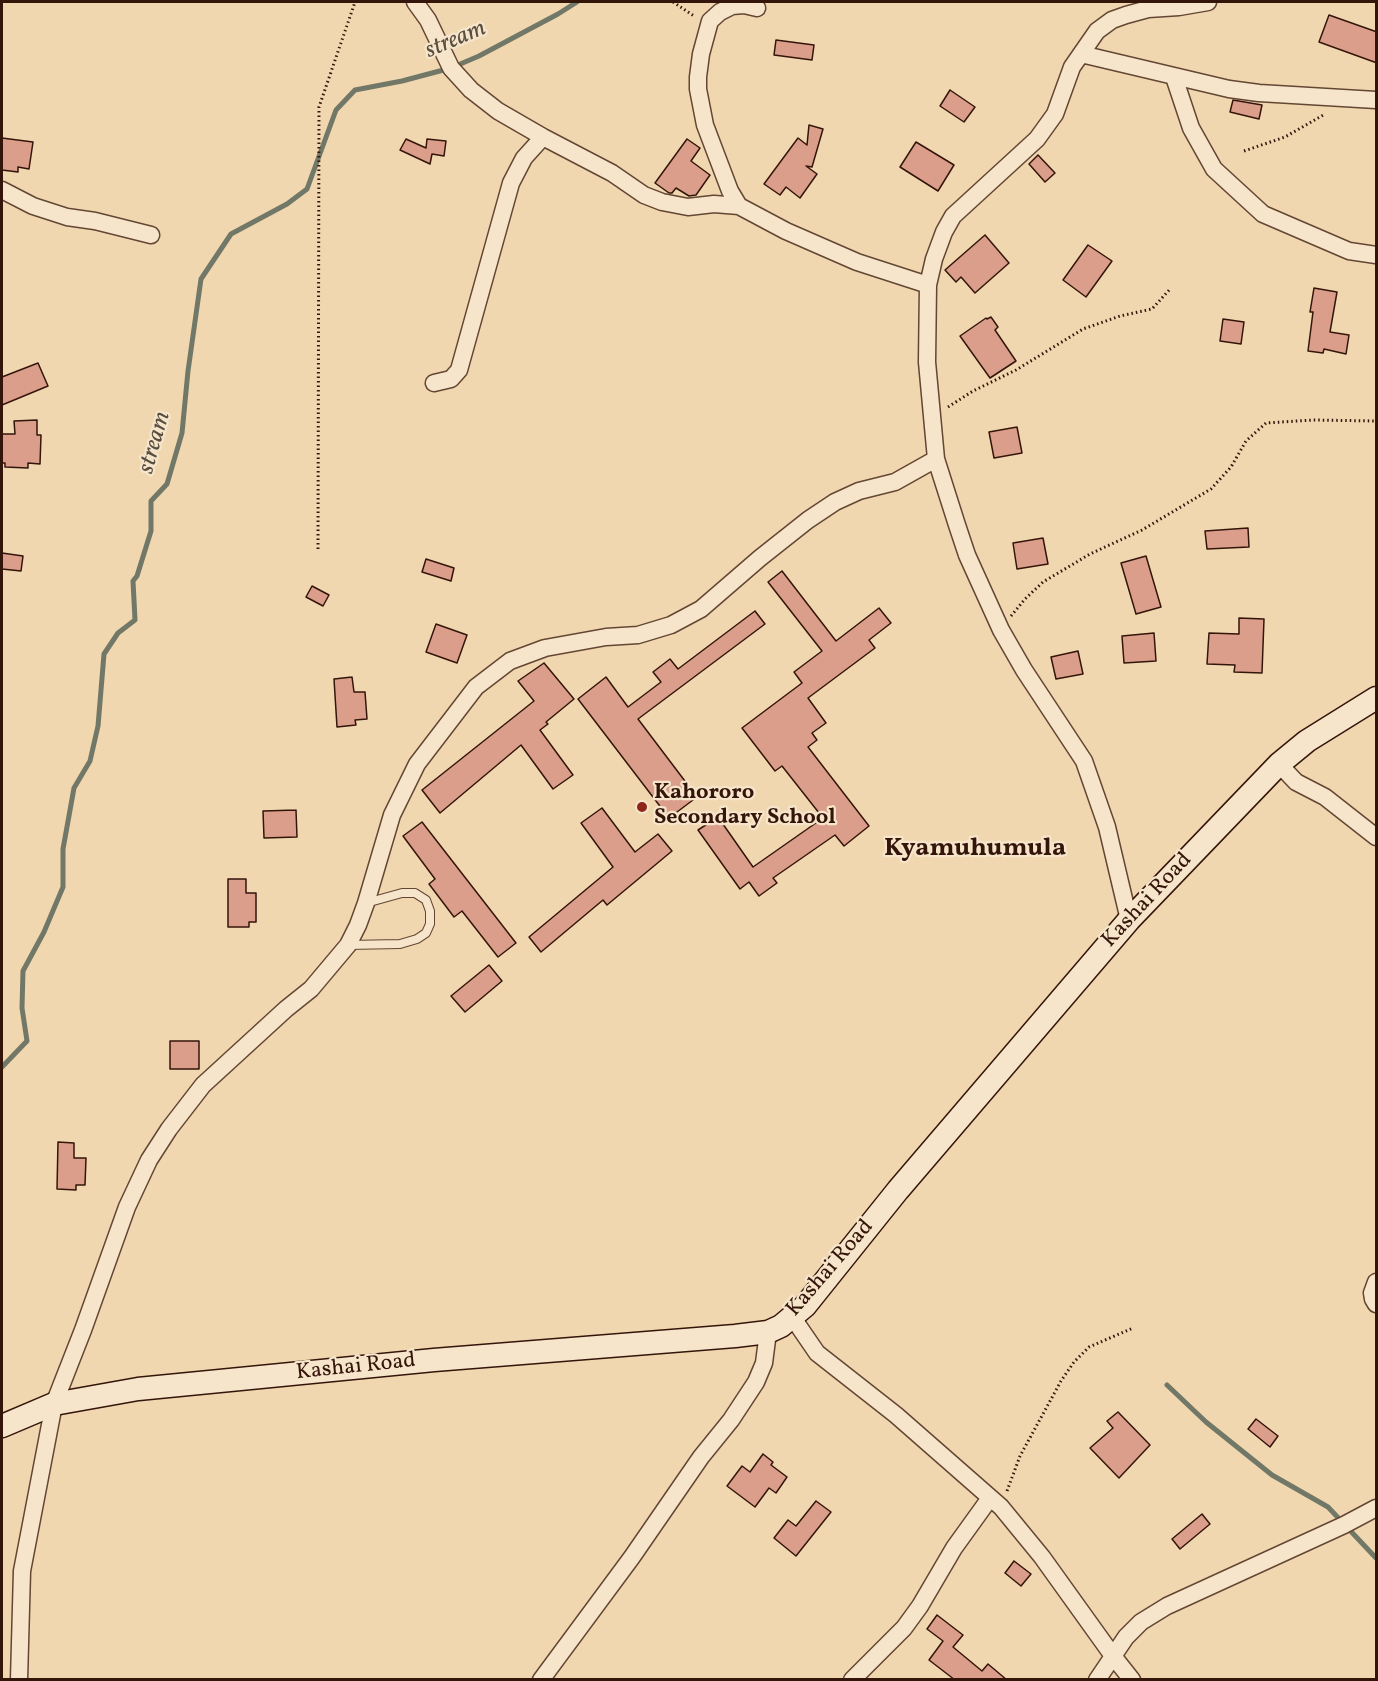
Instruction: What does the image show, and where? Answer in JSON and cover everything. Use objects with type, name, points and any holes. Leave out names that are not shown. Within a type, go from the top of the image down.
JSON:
[{"type":"street","points":[[416,2],[428,20],[451,68],[471,90],[498,111],[612,172],[644,195],[662,202],[688,207],[714,204],[739,206],[786,231],[858,262],[928,285]]},
{"type":"street","points":[[1129,920],[1107,827],[1084,761],[1024,670],[1001,630],[967,555],[936,459],[927,362],[928,285],[934,259],[953,216],[1037,139],[1054,114],[1072,68],[1096,31],[1112,20],[1148,9],[1208,2]]},
{"type":"street","points":[[739,206],[727,185],[701,108],[698,77],[701,54],[710,21],[720,12],[732,6],[744,5],[757,8]]},
{"type":"street","points":[[1081,54],[1207,85],[1259,93],[1377,100]]},
{"type":"street","points":[[1174,77],[1191,128],[1214,170],[1263,214],[1349,251],[1377,255]]},
{"type":"street","points":[[434,383],[451,379],[459,370],[511,183],[524,158],[543,137]]},
{"type":"street","points":[[2,190],[33,206],[67,217],[151,234]]},
{"type":"street","points":[[19,1680],[22,1571],[54,1404],[127,1207],[150,1160],[169,1129],[203,1085],[311,989],[348,945],[366,903],[393,815],[417,764],[476,687],[510,661],[545,648],[606,637],[638,635],[671,625],[701,609],[768,552],[835,502],[859,490],[895,482],[936,459]]},
{"type":"street","name":"Kashai Road","points":[[2,1426],[54,1404],[138,1389],[434,1360],[768,1332],[792,1318],[805,1306],[905,1181],[1129,920],[1279,764],[1307,741],[1377,698]]},
{"type":"street","points":[[1279,764],[1296,782],[1325,797],[1377,837]]},
{"type":"street","points":[[1377,1282],[1372,1293],[1377,1304]]},
{"type":"street","points":[[792,1318],[817,1353],[896,1415],[996,1503],[1042,1557],[1132,1680]]},
{"type":"street","points":[[541,1680],[632,1557],[701,1457],[731,1420],[756,1382],[764,1363],[768,1332]]},
{"type":"street","points":[[852,1680],[904,1629],[954,1548],[996,1503]]},
{"type":"street","points":[[1097,1680],[1126,1637],[1141,1622],[1167,1606],[1377,1508]]},
{"type":"lane","points":[[348,945],[400,944],[417,939],[426,933],[430,924],[430,911],[426,900],[415,893],[402,892],[366,903]]},
{"type":"path","points":[[318,549],[320,107],[355,2]]},
{"type":"path","points":[[673,2],[690,11],[706,31]]},
{"type":"path","points":[[1244,150],[1285,137],[1352,98]]},
{"type":"path","points":[[932,418],[963,397],[1016,370],[1076,332],[1120,316],[1152,309],[1171,288]]},
{"type":"path","points":[[1001,630],[1025,599],[1043,582],[1090,554],[1142,530],[1211,489],[1231,467],[1246,441],[1266,423],[1313,420],[1377,421]]},
{"type":"path","points":[[996,1503],[1061,1381],[1074,1362],[1089,1347],[1133,1328]]},
{"type":"building","points":[[1329,15],[1377,32],[1377,63],[1319,42]]},
{"type":"building","points":[[776,40],[814,45],[812,60],[774,55]]},
{"type":"building","points":[[950,90],[975,107],[964,122],[940,106]]},
{"type":"building","points":[[1233,100],[1262,105],[1259,119],[1230,112]]},
{"type":"building","points":[[809,125],[823,129],[812,167],[806,166],[817,174],[800,198],[786,187],[780,195],[764,184],[798,138],[807,145]]},
{"type":"building","points":[[2,138],[33,142],[29,169],[18,167],[18,172],[2,170]]},
{"type":"building","points":[[406,139],[426,148],[427,139],[446,141],[444,156],[432,154],[430,164],[400,150]]},
{"type":"building","points":[[687,139],[700,148],[691,161],[710,175],[696,195],[689,196],[676,188],[669,193],[655,183]]},
{"type":"building","points":[[916,142],[954,165],[938,191],[900,167]]},
{"type":"building","points":[[1038,155],[1055,173],[1045,182],[1029,164]]},
{"type":"building","points":[[985,235],[1009,263],[975,293],[961,277],[956,282],[945,270]]},
{"type":"building","points":[[1088,245],[1112,261],[1086,297],[1063,280]]},
{"type":"building","points":[[1314,288],[1337,292],[1330,332],[1349,335],[1346,354],[1324,349],[1323,353],[1308,351]]},
{"type":"building","points":[[991,317],[998,327],[995,330],[1016,361],[990,378],[960,336]]},
{"type":"building","points":[[1223,319],[1244,322],[1241,344],[1220,341]]},
{"type":"building","points":[[38,363],[48,386],[2,405],[2,377]]},
{"type":"building","points":[[37,420],[37,435],[41,435],[40,464],[28,463],[28,468],[5,467],[5,463],[2,463],[2,434],[15,434],[14,421]]},
{"type":"building","points":[[1017,427],[1022,453],[994,458],[989,432]]},
{"type":"building","points":[[1248,528],[1249,547],[1207,549],[1205,531]]},
{"type":"building","points":[[1043,538],[1048,564],[1017,569],[1013,543]]},
{"type":"building","points":[[2,553],[23,556],[21,571],[2,569]]},
{"type":"building","points":[[1146,556],[1161,607],[1136,614],[1121,563]]},
{"type":"building","points":[[426,559],[454,568],[451,581],[422,572]]},
{"type":"building","points":[[782,571],[836,641],[879,608],[891,623],[869,640],[875,648],[808,698],[826,723],[812,733],[817,740],[808,747],[869,826],[844,846],[835,835],[773,878],[777,883],[759,896],[749,882],[740,889],[698,830],[718,817],[753,867],[823,818],[782,766],[775,771],[742,728],[802,683],[794,672],[822,651],[768,582]]},
{"type":"building","points":[[312,586],[329,595],[323,606],[306,597]]},
{"type":"building","points":[[755,611],[765,624],[638,719],[697,797],[669,818],[578,699],[606,677],[628,707],[661,682],[653,672],[670,659],[678,669]]},
{"type":"building","points":[[1239,618],[1264,619],[1262,673],[1234,672],[1235,665],[1207,664],[1209,633],[1239,634]]},
{"type":"building","points":[[436,624],[467,635],[457,663],[426,652]]},
{"type":"building","points":[[1154,633],[1156,661],[1124,663],[1122,636]]},
{"type":"building","points":[[1078,651],[1083,674],[1056,679],[1051,657]]},
{"type":"building","points":[[544,663],[574,699],[546,722],[548,724],[540,730],[573,775],[553,789],[521,745],[440,813],[422,790],[534,701],[518,681]]},
{"type":"building","points":[[352,677],[354,692],[365,692],[367,719],[355,720],[356,725],[337,727],[334,679]]},
{"type":"building","points":[[602,808],[635,852],[658,834],[672,851],[607,905],[603,900],[541,952],[529,937],[613,867],[581,823]]},
{"type":"building","points":[[296,810],[297,837],[264,838],[263,811]]},
{"type":"building","points":[[422,822],[516,943],[498,957],[462,911],[454,917],[429,884],[435,879],[403,836]]},
{"type":"building","points":[[228,879],[246,879],[246,893],[256,893],[256,922],[249,922],[249,927],[228,927]]},
{"type":"building","points":[[489,965],[502,981],[465,1012],[451,996]]},
{"type":"building","points":[[170,1041],[199,1041],[199,1069],[170,1069]]},
{"type":"building","points":[[58,1142],[74,1143],[74,1158],[86,1158],[85,1185],[76,1185],[76,1190],[57,1189]]},
{"type":"building","points":[[1118,1412],[1150,1445],[1119,1478],[1090,1448],[1113,1428],[1107,1421]]},
{"type":"building","points":[[1256,1419],[1278,1436],[1270,1447],[1248,1429]]},
{"type":"building","points":[[763,1454],[773,1462],[771,1465],[787,1477],[776,1493],[769,1488],[755,1507],[727,1486],[742,1466],[750,1472]]},
{"type":"building","points":[[816,1501],[831,1512],[796,1556],[774,1538],[788,1520],[796,1526]]},
{"type":"building","points":[[1202,1514],[1210,1524],[1180,1549],[1172,1539]]},
{"type":"building","points":[[1014,1561],[1031,1574],[1021,1586],[1005,1573]]},
{"type":"building","points":[[937,1615],[963,1635],[953,1647],[982,1671],[988,1664],[1007,1680],[955,1680],[929,1660],[943,1641],[927,1629]]},
{"type":"waterway","name":"stream","points":[[2,1067],[27,1041],[22,1008],[23,971],[44,932],[63,887],[63,849],[74,788],[90,761],[98,726],[104,654],[118,633],[135,620],[133,581],[137,576],[151,531],[151,501],[167,484],[182,433],[201,279],[231,234],[287,204],[307,189],[336,110],[355,90],[451,68],[479,56],[577,2]]},
{"type":"waterway","points":[[1167,1385],[1206,1422],[1272,1475],[1328,1507],[1376,1558]]},
{"type":"place","name":"Kahororo Secondary School","points":[[642,807]]},
{"type":"district","name":"Kyamuhumula","points":[[975,850]]}]
